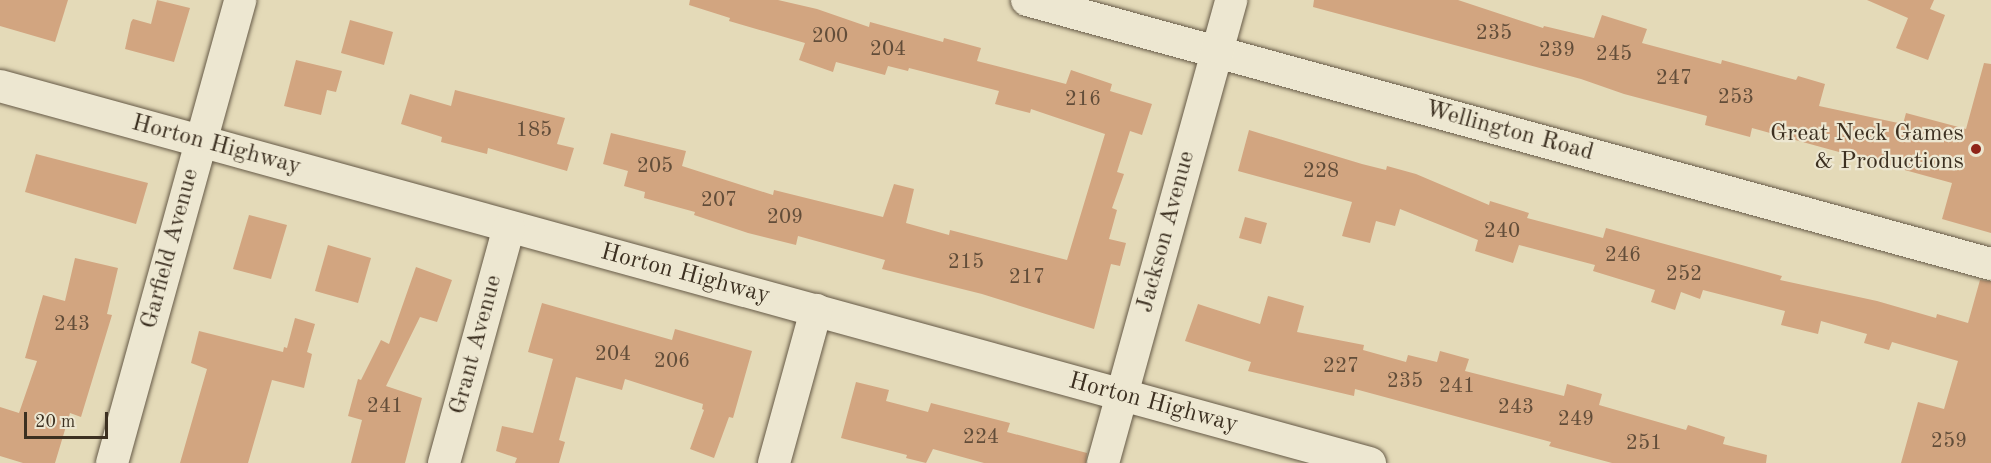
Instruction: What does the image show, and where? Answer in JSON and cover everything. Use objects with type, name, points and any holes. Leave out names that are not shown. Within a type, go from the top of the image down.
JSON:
[{"type":"street","name":"Garfield Avenue","points":[[112,463],[240,0]]},
{"type":"street","name":"Wellington Road","points":[[1027,0],[1991,264]]},
{"type":"street","name":"Jackson Avenue","points":[[1103,463],[1231,0]]},
{"type":"street","name":"Horton Highway","points":[[0,86],[1370,463]]},
{"type":"street","name":"Grant Avenue","points":[[444,463],[509,227]]},
{"type":"street","points":[[774,463],[816,310]]},
{"type":"building","points":[[0,0],[68,0],[55,42],[0,26]]},
{"type":"building","points":[[157,0],[190,8],[174,62],[125,49],[131,22],[133,19],[151,24]]},
{"type":"building","points":[[690,0],[778,0],[817,9],[869,27],[870,22],[943,42],[944,38],[981,48],[977,61],[1066,84],[1071,70],[1112,84],[1110,91],[1152,104],[1142,135],[1130,131],[1117,172],[1124,174],[1112,208],[1117,210],[1109,239],[1126,243],[1120,266],[1111,264],[1094,329],[982,294],[882,269],[885,260],[798,236],[796,245],[748,233],[694,215],[695,212],[644,198],[645,192],[624,186],[628,171],[603,164],[611,133],[686,151],[682,166],[773,195],[774,190],[883,217],[894,184],[914,189],[906,223],[949,235],[950,230],[1067,260],[1105,134],[1031,109],[1030,113],[995,104],[999,91],[909,68],[908,71],[888,66],[885,75],[836,62],[833,72],[799,60],[805,43],[729,21],[730,18],[689,5]]},
{"type":"building","points":[[1314,0],[1458,0],[1543,28],[1544,26],[1594,38],[1602,15],[1647,29],[1642,43],[1721,64],[1722,60],[1796,80],[1798,76],[1825,84],[1819,106],[1903,124],[1906,113],[1966,129],[1984,63],[1991,64],[1991,233],[1942,219],[1952,183],[1752,128],[1750,137],[1705,125],[1707,116],[1624,94],[1581,79],[1313,7]]},
{"type":"building","points":[[1867,0],[1934,0],[1930,9],[1945,15],[1928,60],[1896,48],[1908,18]]},
{"type":"building","points":[[350,20],[393,32],[384,65],[341,53]]},
{"type":"building","points":[[296,60],[342,71],[336,92],[327,90],[321,115],[284,106]]},
{"type":"building","points":[[455,90],[565,118],[557,144],[574,148],[567,171],[488,148],[487,154],[441,142],[442,137],[401,124],[410,94],[451,106]]},
{"type":"building","points":[[1249,130],[1362,164],[1386,170],[1387,166],[1416,174],[1489,205],[1490,201],[1529,213],[1527,218],[1603,238],[1606,228],[1782,276],[1780,280],[1877,301],[1936,318],[1937,314],[1968,323],[1980,280],[1991,281],[1991,463],[1901,463],[1918,402],[1944,409],[1958,361],[1892,342],[1889,350],[1864,343],[1867,334],[1821,321],[1818,334],[1781,325],[1785,311],[1703,290],[1700,299],[1681,292],[1675,310],[1651,302],[1655,290],[1593,271],[1595,265],[1519,245],[1513,263],[1475,251],[1478,240],[1400,209],[1395,226],[1376,221],[1370,243],[1342,236],[1352,202],[1238,171]]},
{"type":"building","points":[[36,154],[148,183],[136,224],[25,192]]},
{"type":"building","points":[[249,215],[287,225],[271,279],[233,269]]},
{"type":"building","points":[[1245,217],[1267,223],[1261,244],[1239,238]]},
{"type":"building","points":[[328,245],[371,258],[358,303],[315,291]]},
{"type":"building","points":[[75,258],[118,268],[107,314],[112,315],[81,417],[70,413],[55,463],[23,463],[0,456],[0,407],[19,413],[37,361],[25,358],[43,295],[65,301]]},
{"type":"building","points":[[416,267],[452,280],[437,322],[420,317],[386,386],[422,398],[405,463],[351,463],[362,420],[348,416],[358,379],[361,380],[381,340],[389,344]]},
{"type":"building","points":[[1268,296],[1304,306],[1297,332],[1364,345],[1363,350],[1406,362],[1408,355],[1437,362],[1440,351],[1469,359],[1465,371],[1564,396],[1567,384],[1602,394],[1599,405],[1686,430],[1688,425],[1725,437],[1723,444],[1767,455],[1766,463],[1612,463],[1549,446],[1551,442],[1355,389],[1354,396],[1248,371],[1251,362],[1185,341],[1198,304],[1260,324]]},
{"type":"building","points":[[542,303],[672,340],[675,329],[752,351],[733,418],[729,417],[714,458],[690,449],[704,410],[702,409],[703,404],[625,379],[622,390],[576,377],[559,440],[565,442],[559,463],[515,463],[517,458],[496,451],[502,426],[533,433],[553,359],[528,352]]},
{"type":"building","points":[[295,318],[315,324],[307,352],[312,354],[304,388],[272,380],[248,463],[180,463],[207,369],[191,363],[199,331],[283,352],[284,347],[287,348]]},
{"type":"building","points":[[856,382],[889,390],[886,401],[928,412],[931,403],[1010,423],[1007,432],[1087,453],[1086,463],[984,463],[933,449],[926,463],[906,458],[907,455],[841,438]]},
{"type":"place","name":"Great Neck Games & Productions","points":[[1976,149]]}]
